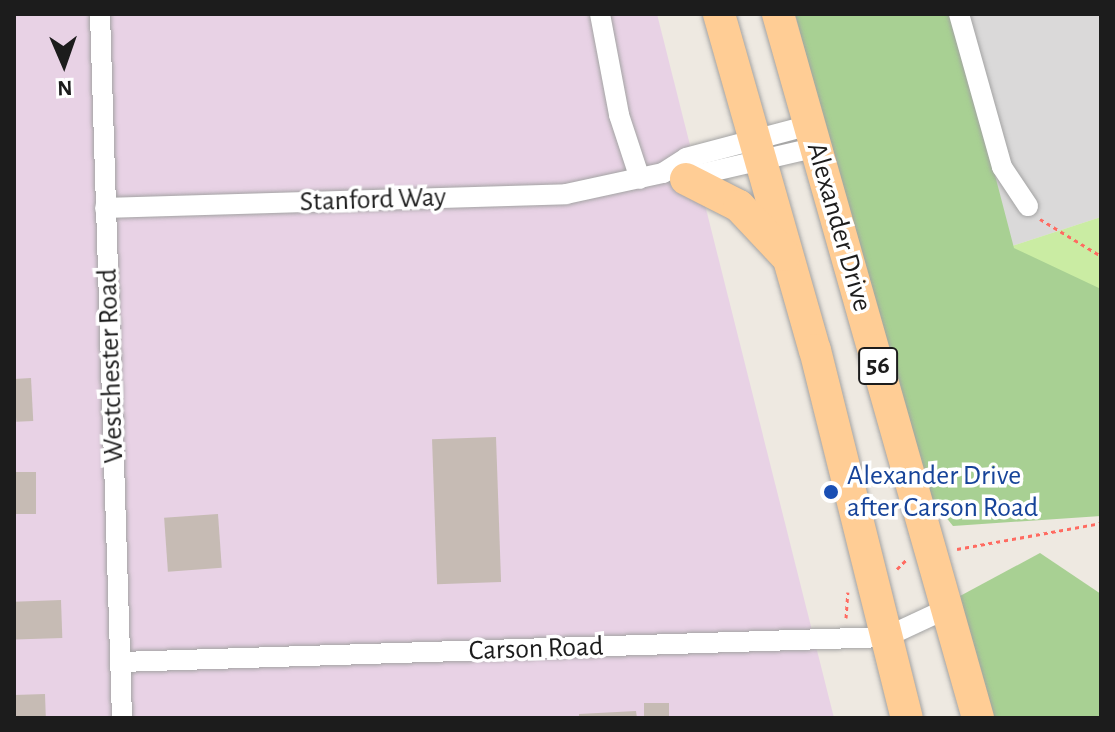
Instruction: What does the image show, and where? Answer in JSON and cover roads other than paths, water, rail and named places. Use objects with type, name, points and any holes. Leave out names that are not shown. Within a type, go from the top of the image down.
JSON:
[{"type":"main road","name":"Alexander Drive","points":[[719,14],[790,260],[907,718]]},
{"type":"main road","name":"Alexander Drive","points":[[778,14],[944,610],[978,718]]},
{"type":"main road","points":[[675,176],[739,206],[790,260]]},
{"type":"street","name":"Westchester Road","points":[[100,14],[122,718]]},
{"type":"street","points":[[600,14],[640,179]]},
{"type":"street","points":[[959,14],[1002,167],[1028,206]]},
{"type":"street","name":"Stanford Way","points":[[105,208],[566,194],[640,179],[675,176],[813,136]]},
{"type":"street","name":"Carson Road","points":[[121,662],[886,637],[944,610]]},
{"type":"place","name":"Alexander Drive after Carson Road","points":[[831,492]]}]
